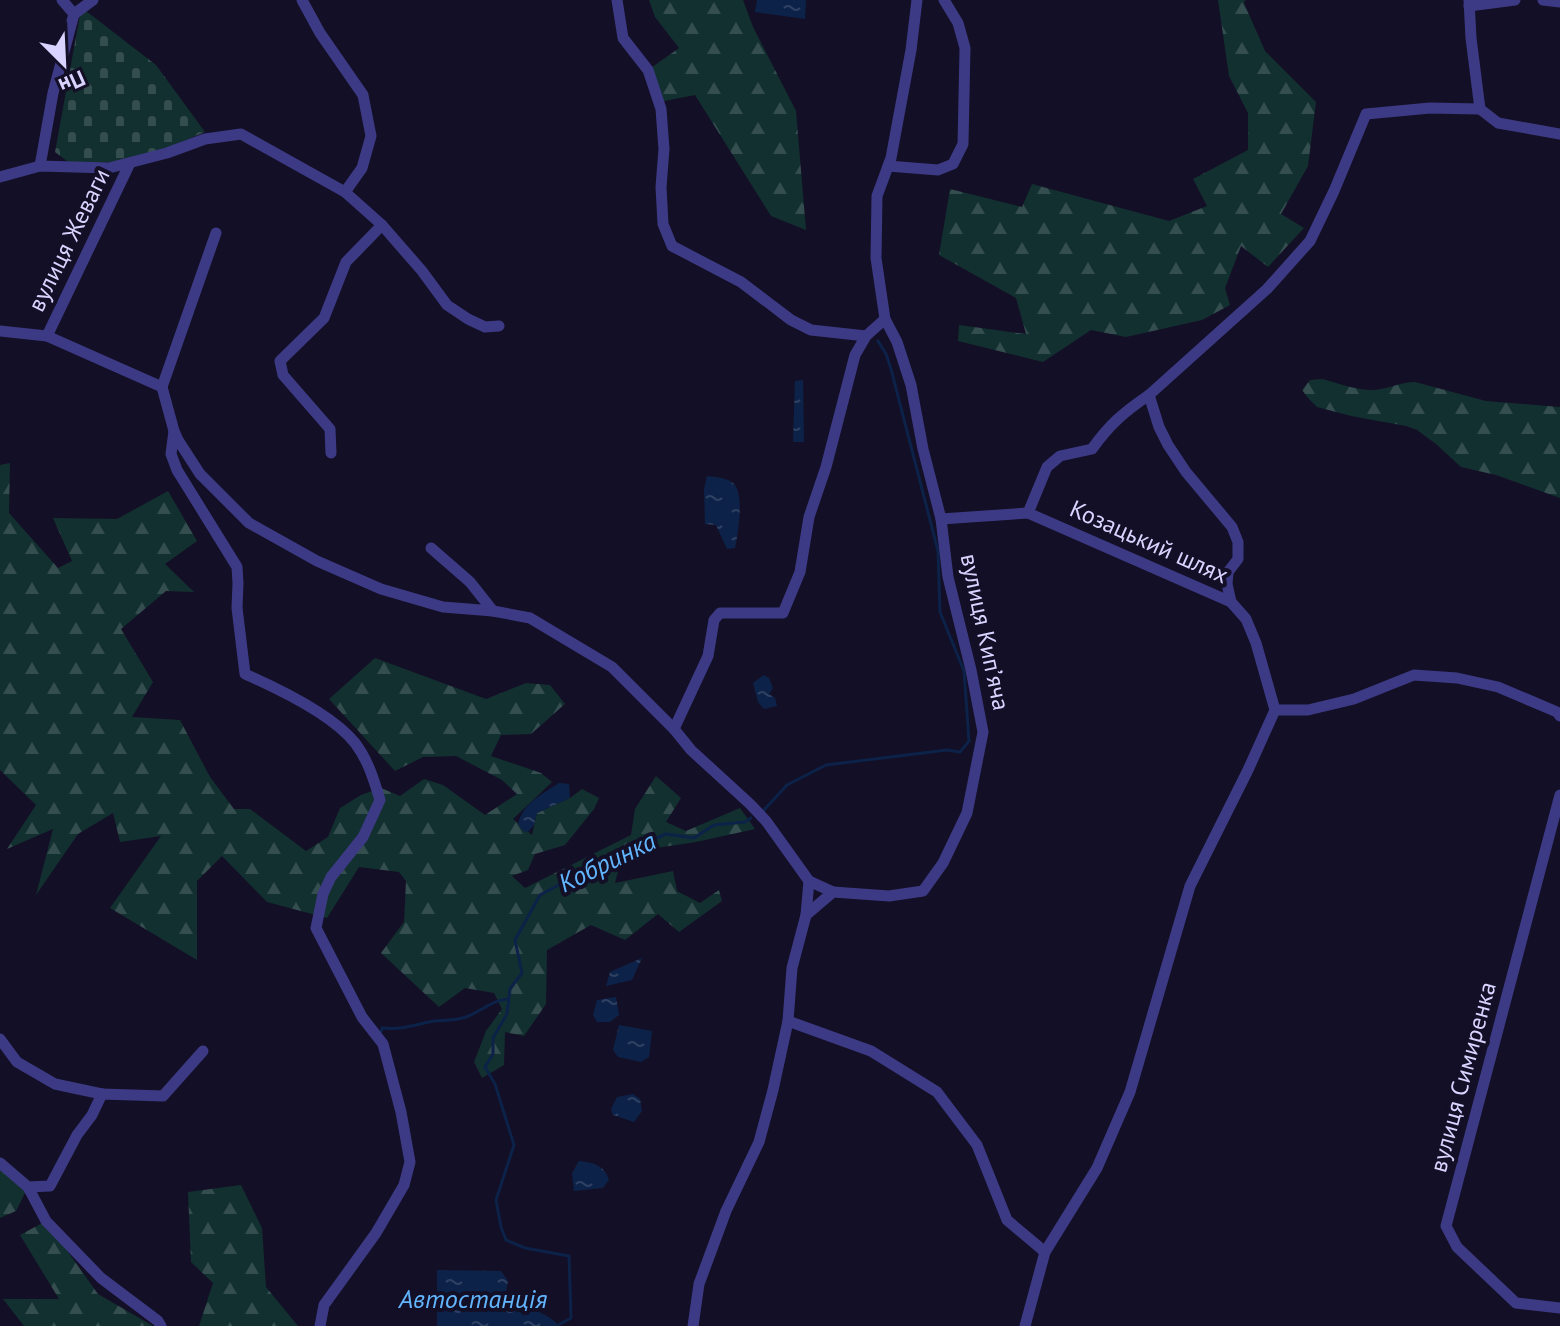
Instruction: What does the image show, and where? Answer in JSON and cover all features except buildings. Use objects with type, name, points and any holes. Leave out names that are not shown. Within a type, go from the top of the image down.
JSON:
[{"type":"street","points":[[62,0],[74,14]]},
{"type":"street","points":[[40,166],[53,93],[74,14],[93,0]]},
{"type":"street","points":[[302,0],[320,33],[363,95],[371,136],[362,168],[345,192],[382,225],[447,305],[485,327],[499,326]]},
{"type":"street","points":[[617,0],[623,38],[648,70],[661,109],[663,224],[672,246],[741,282],[791,320],[811,330],[866,336]]},
{"type":"street","points":[[917,0],[891,158],[877,196],[876,258],[885,319],[897,342],[911,385],[941,519]]},
{"type":"street","points":[[888,166],[938,170],[953,164],[963,144],[965,48],[958,23],[944,0]]},
{"type":"street","points":[[1480,109],[1469,3],[1515,0]]},
{"type":"street","points":[[1543,0],[1560,2]]},
{"type":"street","points":[[1028,513],[1047,467],[1060,456],[1092,449],[1124,412],[1149,395],[1267,289],[1310,241],[1366,114],[1430,108],[1480,109],[1498,123],[1560,134]]},
{"type":"street","name":"вулиця Жеваги","points":[[0,177],[40,166],[109,168],[167,153],[205,139],[241,134],[345,192]]},
{"type":"street","name":"вулиця Жеваги","points":[[47,336],[130,163]]},
{"type":"street","points":[[331,453],[330,429],[283,375],[280,361],[324,318],[346,262],[382,225]]},
{"type":"street","points":[[216,233],[162,387],[174,431],[200,474],[249,523],[317,561],[381,589],[443,607],[530,618],[612,667],[691,750],[766,821],[809,881],[833,892],[806,915]]},
{"type":"street","points":[[674,729],[708,656],[714,620],[720,613],[783,613],[800,572],[809,517],[826,467],[855,355],[866,336],[885,319]]},
{"type":"street","name":"вулиця Жеваги","points":[[0,331],[47,336],[162,387]]},
{"type":"street","points":[[1149,395],[1168,445],[1186,472],[1232,527],[1238,542],[1238,559],[1228,572],[1231,602]]},
{"type":"street","points":[[174,431],[171,454],[177,470],[237,567],[237,608],[245,674],[334,722],[355,744],[372,772],[380,800],[363,837],[331,877],[323,894],[316,928],[362,1017],[383,1044],[410,1162],[404,1185],[376,1233],[324,1305],[320,1326]]},
{"type":"street","name":"Козацький шлях","points":[[941,519],[1028,513],[1231,602],[1246,619],[1256,643],[1275,710]]},
{"type":"street","name":"вулиця Кипʼяча","points":[[833,892],[889,896],[923,891],[943,863],[967,813],[983,732],[948,577],[941,519]]},
{"type":"street","points":[[431,548],[470,582],[493,611]]},
{"type":"street","points":[[1025,1326],[1045,1252],[1097,1168],[1130,1092],[1190,886],[1275,710],[1308,710],[1354,699],[1414,675],[1457,678],[1498,687],[1560,716]]},
{"type":"street","name":"вулиця Симиренка","points":[[1560,795],[1446,1226],[1457,1247],[1516,1303],[1560,1308]]},
{"type":"street","points":[[693,1326],[699,1284],[726,1211],[759,1142],[773,1090],[788,1021],[792,968],[806,915],[809,881]]},
{"type":"street","points":[[788,1021],[871,1051],[937,1092],[977,1145],[1007,1220],[1045,1252]]},
{"type":"street","points":[[0,1039],[17,1062],[55,1084],[102,1094],[163,1096],[203,1051]]},
{"type":"street","points":[[28,1187],[50,1186],[102,1094]]},
{"type":"street","points":[[0,1163],[28,1187],[46,1221],[101,1278],[160,1323]]},
{"type":"green space","points":[[649,0],[743,0],[753,27],[796,111],[806,230],[771,216],[695,95],[659,102],[648,70],[679,48],[655,17]]},
{"type":"green space","points":[[1218,0],[1245,0],[1265,51],[1316,102],[1308,166],[1281,214],[1304,228],[1268,267],[1241,246],[1225,288],[1230,305],[1202,320],[1126,337],[1091,330],[1043,362],[958,341],[959,325],[1026,334],[1016,298],[939,255],[950,189],[1022,207],[1032,184],[1169,221],[1207,206],[1193,179],[1248,150],[1248,113],[1229,76]]},
{"type":"green space","points":[[86,11],[156,65],[205,132],[153,154],[111,162],[71,164],[55,152],[80,15]]},
{"type":"green space","points":[[1322,379],[1369,390],[1415,382],[1486,401],[1560,407],[1560,498],[1496,475],[1461,467],[1417,430],[1317,407],[1302,390],[1310,380]]},
{"type":"green space","points":[[10,463],[9,513],[58,568],[72,561],[53,518],[117,519],[168,491],[197,541],[165,564],[194,592],[166,591],[121,629],[153,682],[132,717],[180,720],[210,777],[234,809],[250,809],[306,851],[328,837],[340,808],[361,795],[381,788],[400,796],[424,779],[443,785],[485,815],[517,794],[502,780],[456,756],[423,757],[395,771],[329,699],[375,658],[486,699],[526,683],[550,685],[565,704],[531,734],[501,735],[491,756],[541,773],[552,782],[513,819],[532,835],[537,813],[582,789],[599,798],[565,845],[535,854],[528,870],[512,876],[525,888],[631,835],[635,809],[656,776],[681,798],[666,822],[686,831],[740,808],[755,829],[656,848],[620,863],[615,883],[673,871],[677,891],[700,903],[719,890],[722,901],[679,932],[658,914],[625,940],[591,925],[547,950],[546,1004],[524,1036],[505,1032],[504,1065],[482,1078],[474,1062],[486,1031],[502,1009],[494,993],[465,988],[439,1007],[381,953],[404,922],[406,881],[399,872],[359,867],[327,918],[267,902],[222,856],[197,881],[197,960],[110,908],[161,836],[120,842],[113,813],[78,834],[36,895],[53,829],[7,849],[36,805],[0,770],[0,465]]},
{"type":"green space","points":[[0,1163],[28,1187],[16,1211],[0,1218]]},
{"type":"green space","points":[[241,1185],[262,1228],[266,1287],[298,1326],[199,1326],[213,1283],[191,1262],[188,1192]]},
{"type":"green space","points":[[46,1221],[98,1294],[153,1326],[24,1326],[3,1299],[59,1299],[20,1235]]},
{"type":"water","points":[[757,0],[806,0],[805,19],[755,12]]},
{"type":"water","points":[[803,380],[804,442],[793,442],[795,381]]},
{"type":"water","points":[[707,476],[728,480],[737,488],[740,514],[735,548],[727,549],[716,525],[705,524],[704,489]]},
{"type":"water","points":[[764,675],[769,678],[773,688],[769,694],[775,698],[777,706],[764,709],[758,702],[753,683]]},
{"type":"water","points":[[559,783],[569,784],[570,798],[537,813],[534,825],[528,832],[523,831],[518,824],[524,810]]},
{"type":"water","points":[[642,958],[632,980],[606,986],[610,972]]},
{"type":"water","points":[[616,997],[619,1015],[610,1022],[597,1022],[593,1015],[597,1000]]},
{"type":"water","points":[[619,1025],[652,1031],[649,1057],[641,1062],[618,1057],[613,1050]]},
{"type":"water","points":[[633,1094],[640,1099],[642,1111],[634,1122],[613,1115],[611,1109],[617,1097]]},
{"type":"water","points":[[579,1161],[594,1164],[605,1171],[609,1180],[603,1188],[574,1191],[572,1173]]},
{"type":"water","name":"Автостанція","points":[[437,1270],[501,1271],[508,1281],[505,1296],[560,1326],[437,1326]]},
{"type":"waterway","name":"Кобринка","points":[[764,810],[787,785],[826,765],[947,750],[960,752],[969,741],[964,671],[940,612],[938,551],[891,369],[878,341]]},
{"type":"waterway","name":"Кобринка","points":[[560,1324],[571,1318],[569,1256],[525,1248],[506,1240],[496,1200],[514,1145],[495,1084],[485,1067],[493,1054],[493,1038],[507,1014],[510,989],[522,973],[515,940],[540,895],[620,852],[639,849],[642,840],[666,834],[694,838],[714,825],[745,822],[751,818]]},
{"type":"waterway","points":[[381,1032],[382,1028],[402,1028],[462,1018],[508,999]]}]
